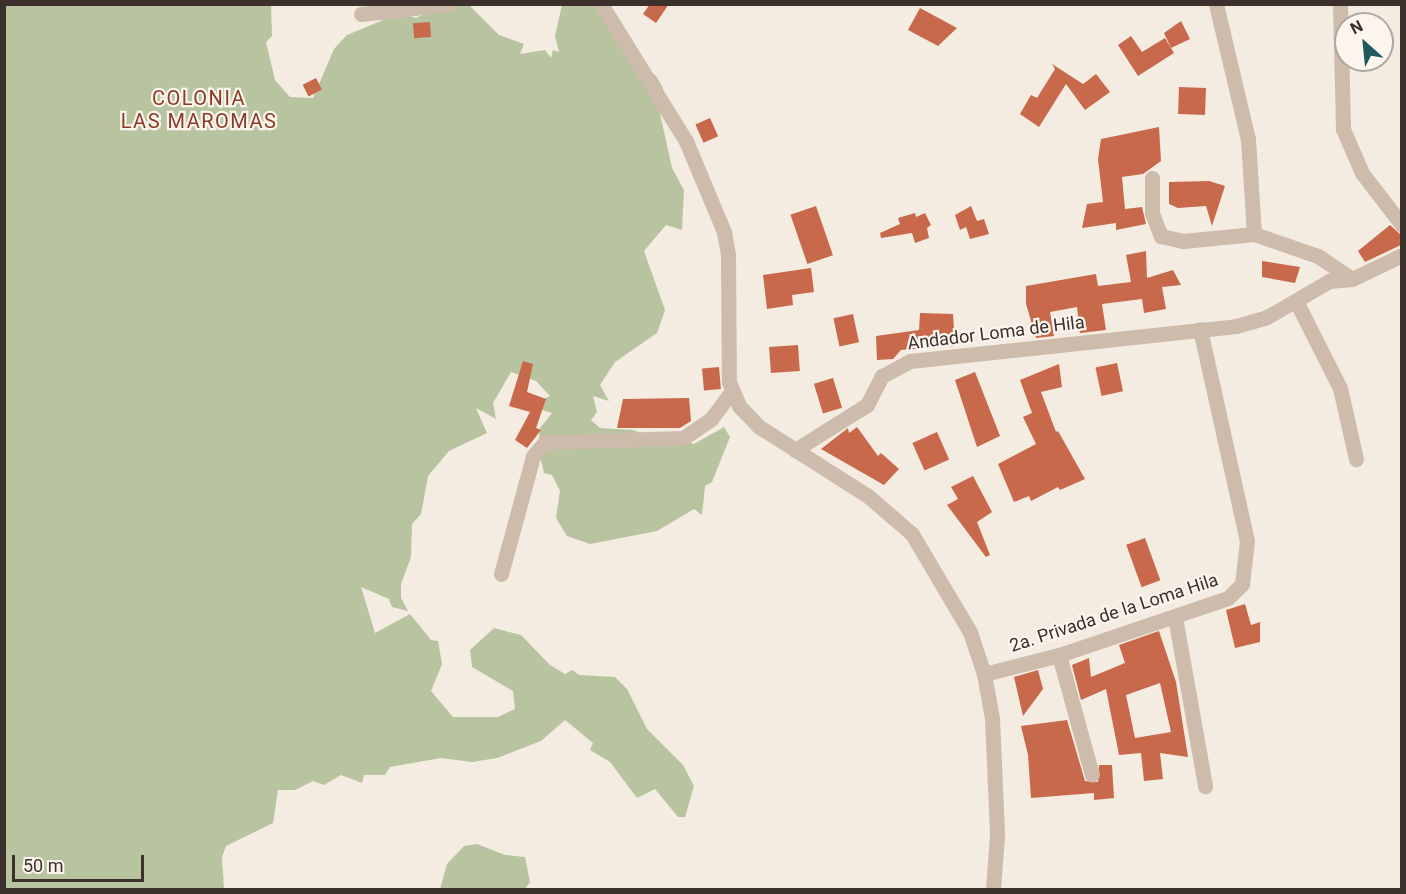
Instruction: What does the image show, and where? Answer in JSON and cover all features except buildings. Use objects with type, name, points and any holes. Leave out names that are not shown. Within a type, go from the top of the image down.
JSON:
[{"type":"street","points":[[361,14],[449,4]]},
{"type":"street","points":[[601,4],[686,141],[724,232],[731,392],[748,417],[868,496],[912,534],[970,632],[984,674],[995,771],[993,890]]},
{"type":"street","points":[[1216,4],[1248,139],[1254,234]]},
{"type":"street","points":[[1340,4],[1344,129],[1362,173],[1401,225]]},
{"type":"street","points":[[1152,178],[1152,213],[1161,236],[1183,241],[1254,234],[1318,256],[1352,279]]},
{"type":"street","name":"Andador Loma de Hila","points":[[795,450],[867,405],[882,376],[910,361],[1200,328],[1236,326],[1267,317],[1329,281],[1352,279],[1401,255]]},
{"type":"street","points":[[1296,302],[1340,388],[1356,459]]},
{"type":"street","name":"2a. Privada de la Loma Hila","points":[[984,674],[1059,655],[1175,617],[1228,598],[1242,584],[1247,541],[1200,328]]},
{"type":"street","points":[[501,574],[533,456],[546,442],[683,438],[711,419],[731,392]]},
{"type":"street","points":[[1175,617],[1206,786]]},
{"type":"street","points":[[1059,655],[1092,775]]},
{"type":"green space","points":[[5,5],[271,5],[272,36],[266,42],[275,80],[290,97],[313,98],[334,49],[347,35],[400,13],[416,18],[443,5],[469,5],[499,35],[524,44],[520,54],[545,50],[551,58],[553,50],[559,52],[555,36],[562,5],[596,5],[629,58],[656,76],[663,88],[659,109],[672,168],[684,190],[682,230],[666,225],[644,251],[665,310],[657,333],[615,362],[600,385],[609,401],[593,396],[597,412],[591,420],[600,428],[633,430],[661,441],[682,440],[694,444],[724,427],[730,437],[712,482],[705,486],[702,515],[694,509],[657,531],[590,544],[567,536],[556,518],[560,491],[552,475],[544,473],[538,447],[540,428],[552,413],[536,408],[537,402],[550,396],[536,381],[511,372],[493,403],[496,419],[476,408],[487,433],[449,451],[428,476],[421,514],[412,524],[411,557],[401,584],[401,598],[408,611],[392,607],[389,599],[361,587],[375,633],[410,614],[431,640],[438,641],[442,664],[431,691],[453,717],[498,717],[515,709],[513,691],[472,667],[470,650],[494,628],[521,635],[550,665],[565,674],[572,670],[579,675],[615,677],[627,689],[647,729],[683,765],[694,786],[685,817],[678,817],[655,789],[637,798],[610,762],[590,750],[593,743],[565,720],[541,741],[497,758],[472,762],[441,758],[390,767],[385,775],[364,775],[362,783],[341,775],[324,785],[313,781],[295,790],[278,790],[273,823],[226,846],[222,857],[224,889],[5,890]]},
{"type":"green space","points":[[477,844],[505,855],[525,857],[530,882],[525,889],[440,889],[447,864],[464,846]]},
{"type":"district","name":"COLONIA LAS MAROMAS","points":[[199,110]]}]
